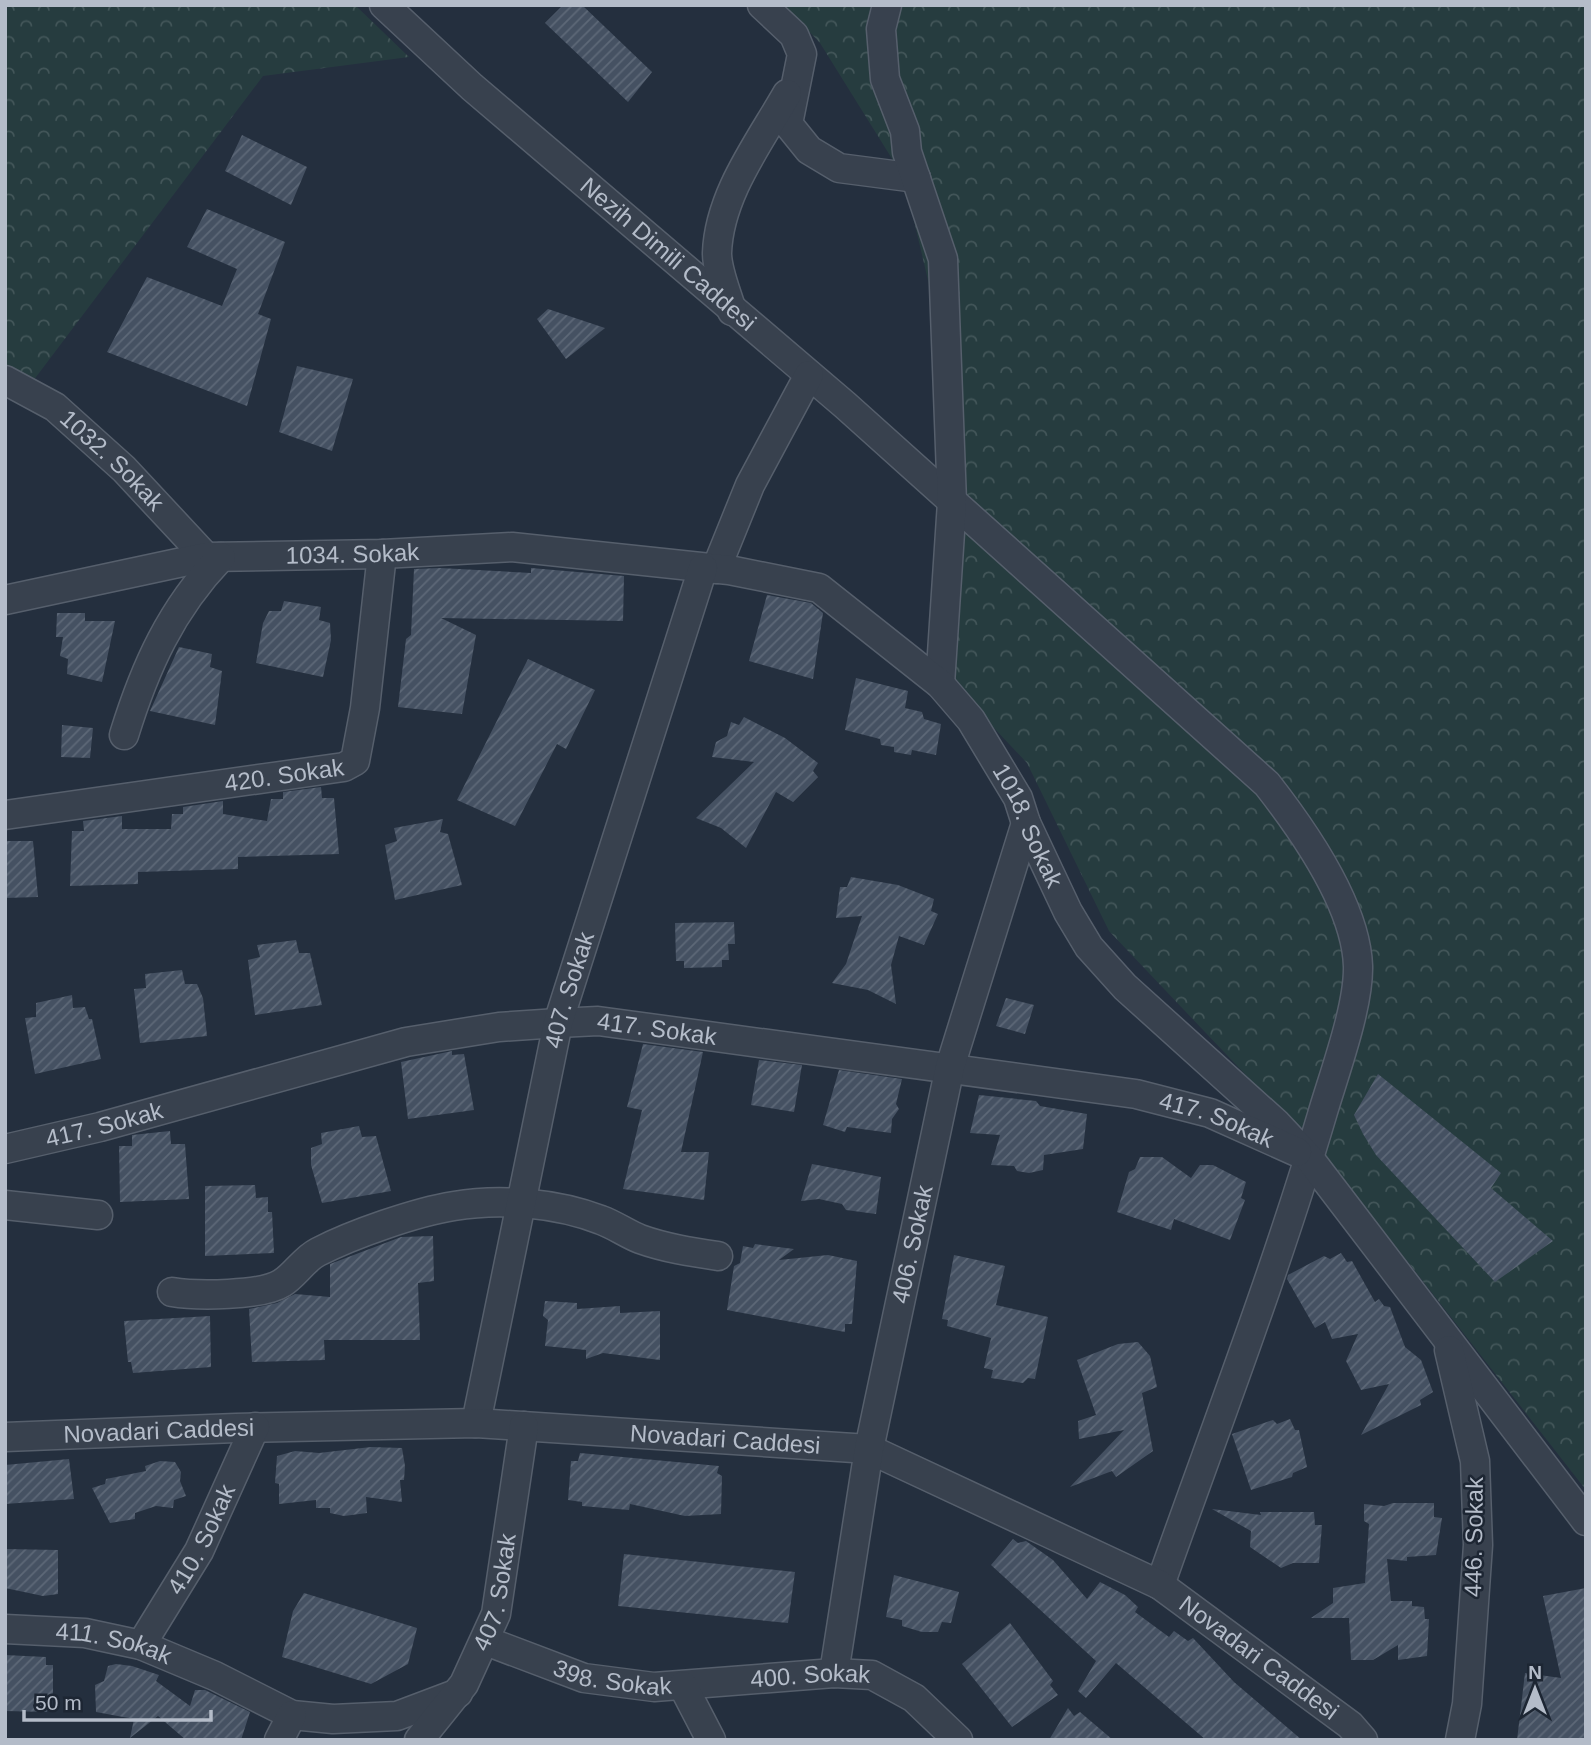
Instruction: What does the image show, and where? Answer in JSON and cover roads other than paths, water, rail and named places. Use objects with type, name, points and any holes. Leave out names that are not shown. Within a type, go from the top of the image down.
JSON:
[{"type":"street","name":"Nezih Dimili Caddesi","points":[[384,5],[472,87],[808,375],[1268,784],[1300,825],[1340,903],[1354,941],[1358,967],[1356,990],[1309,1158],[1160,1585]]},
{"type":"street","points":[[762,5],[794,35],[802,54],[794,82],[788,124],[808,150],[839,168],[916,178]]},
{"type":"street","points":[[887,5],[881,29],[885,79],[905,131],[907,152],[943,259],[952,502],[940,684]]},
{"type":"street","points":[[732,311],[717,256],[721,221],[737,181],[794,82]]},
{"type":"street","name":"407. Sokak","points":[[476,1423],[558,1023],[709,568],[808,375]]},
{"type":"street","name":"1032. Sokak","points":[[5,380],[55,407],[214,557]]},
{"type":"street","name":"1034. Sokak","points":[[5,600],[214,557],[382,554],[512,547],[709,568]]},
{"type":"street","name":"420. Sokak","points":[[5,815],[344,767],[355,761],[365,708],[382,554]]},
{"type":"street","points":[[124,735],[150,658],[186,596],[214,557]]},
{"type":"street","name":"1018. Sokak","points":[[709,568],[819,588],[940,684],[971,720],[1018,798],[1026,823],[1068,912],[1088,947],[1125,987],[1267,1114],[1309,1158],[1586,1521]]},
{"type":"street","name":"406. Sokak","points":[[834,1673],[869,1449],[950,1067],[1026,823]]},
{"type":"street","name":"417. Sokak","points":[[5,1149],[100,1127],[406,1042],[499,1027],[598,1021],[1136,1094],[1210,1113],[1309,1158]]},
{"type":"street","points":[[172,1292],[207,1294],[266,1289],[282,1283],[315,1253],[342,1241],[454,1206],[519,1203],[580,1214],[649,1241],[718,1256]]},
{"type":"street","points":[[5,1205],[98,1216]]},
{"type":"street","name":"446. Sokak","points":[[1446,1337],[1475,1461],[1478,1545],[1467,1703],[1460,1740]]},
{"type":"street","name":"Novadari Caddesi","points":[[5,1437],[254,1427],[476,1423],[869,1449],[1160,1585],[1350,1725],[1363,1740]]},
{"type":"street","name":"407. Sokak","points":[[419,1740],[458,1693],[486,1641],[501,1590],[524,1426]]},
{"type":"street","name":"410. Sokak","points":[[141,1645],[199,1551],[254,1427]]},
{"type":"street","name":"411. Sokak","points":[[5,1629],[85,1633],[141,1645],[215,1676],[292,1715],[333,1719],[397,1716],[458,1693]]},
{"type":"street","name":"398. Sokak","points":[[486,1641],[584,1678],[654,1687],[682,1686],[710,1740]]},
{"type":"street","name":"400. Sokak","points":[[682,1686],[834,1673],[872,1675],[914,1699],[958,1740]]},
{"type":"street","points":[[279,1740],[292,1715]]}]
